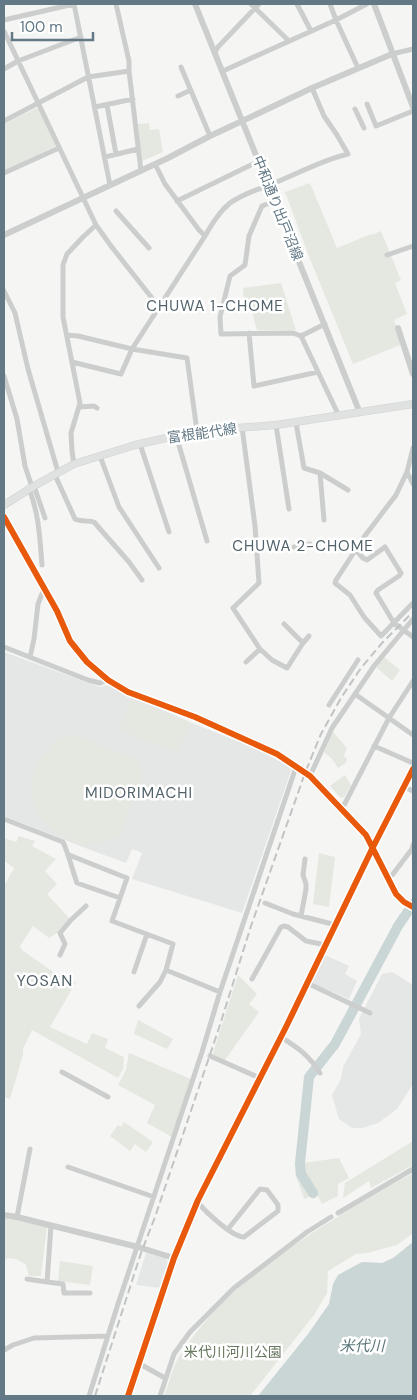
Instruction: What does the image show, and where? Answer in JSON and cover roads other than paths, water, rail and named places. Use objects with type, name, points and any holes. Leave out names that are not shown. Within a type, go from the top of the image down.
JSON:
[{"type":"main road","name":"富根能代線","points":[[4,505],[74,464],[176,435],[197,431],[276,426],[413,404]]},
{"type":"street","points":[[4,20],[57,6],[74,4],[110,185]]},
{"type":"street","points":[[116,4],[129,61],[141,171]]},
{"type":"street","name":"中和通り出戸沼線","points":[[195,4],[360,413]]},
{"type":"street","points":[[297,4],[311,31]]},
{"type":"street","points":[[330,4],[358,68]]},
{"type":"street","points":[[223,71],[367,4]]},
{"type":"street","points":[[374,4],[413,107]]},
{"type":"street","points":[[215,52],[255,5],[290,41]]},
{"type":"street","points":[[4,30],[96,225],[159,307]]},
{"type":"street","points":[[4,69],[18,61],[81,37]]},
{"type":"street","points":[[4,235],[312,88],[392,54],[413,49]]},
{"type":"street","points":[[181,67],[210,136]]},
{"type":"street","points":[[4,121],[88,77],[129,71]]},
{"type":"street","points":[[72,362],[121,374],[132,349],[215,218],[231,202],[262,187],[348,154],[324,116],[312,88]]},
{"type":"street","points":[[178,96],[191,90]]},
{"type":"street","points":[[94,107],[133,99]]},
{"type":"street","points":[[367,104],[376,126],[413,112]]},
{"type":"street","points":[[107,105],[116,154]]},
{"type":"street","points":[[355,109],[364,128]]},
{"type":"street","points":[[4,173],[59,148]]},
{"type":"street","points":[[104,157],[138,149]]},
{"type":"street","points":[[177,200],[259,161]]},
{"type":"street","points":[[155,164],[164,184],[205,236]]},
{"type":"street","points":[[275,201],[262,206],[249,236],[245,264],[230,276],[220,317],[221,334],[294,333],[301,336],[339,416]]},
{"type":"street","points":[[116,211],[149,248]]},
{"type":"street","points":[[74,464],[71,433],[80,403],[63,317],[63,265],[67,254],[96,225]]},
{"type":"street","points":[[388,255],[413,246]]},
{"type":"street","points":[[4,291],[15,313],[56,474],[75,518],[79,521],[90,520],[94,522],[142,580]]},
{"type":"street","points":[[301,336],[325,324]]},
{"type":"street","points":[[398,328],[412,364],[413,374]]},
{"type":"street","points":[[249,333],[254,386],[318,372]]},
{"type":"street","points":[[67,335],[132,349],[187,358],[197,431]]},
{"type":"street","points":[[4,376],[17,419],[25,466],[45,518]]},
{"type":"street","points":[[79,407],[94,406],[97,408]]},
{"type":"street","points":[[296,423],[304,468],[320,473],[348,490]]},
{"type":"street","points":[[276,426],[289,509]]},
{"type":"street","points":[[242,427],[255,526],[259,583],[233,608],[260,649],[272,660],[287,668],[303,642],[309,636]]},
{"type":"street","points":[[176,435],[207,541]]},
{"type":"street","points":[[140,444],[169,532]]},
{"type":"street","points":[[413,448],[407,472],[396,495],[355,549],[335,584],[350,595],[364,617],[381,636],[413,602]]},
{"type":"street","points":[[100,456],[119,507],[159,568]]},
{"type":"street","points":[[407,472],[413,484]]},
{"type":"street","points":[[320,473],[324,520]]},
{"type":"street","points":[[32,488],[39,527],[42,565]]},
{"type":"street","points":[[4,517],[56,611],[70,641],[87,662],[108,680],[128,692],[195,717],[258,745],[277,754],[310,776],[366,835],[396,894],[413,907]]},
{"type":"street","points":[[294,547],[310,544]]},
{"type":"street","points":[[355,549],[363,558],[368,560],[385,548],[402,573],[376,593],[394,623],[413,637]]},
{"type":"street","points":[[30,657],[38,604],[44,589]]},
{"type":"street","points":[[310,776],[332,728],[374,666],[413,619]]},
{"type":"street","points":[[284,624],[303,642]]},
{"type":"street","points":[[4,647],[100,684],[108,680]]},
{"type":"street","points":[[246,662],[260,649]]},
{"type":"street","points":[[329,706],[358,660]]},
{"type":"street","points":[[342,809],[388,718],[413,680]]},
{"type":"street","points":[[355,694],[413,735]]},
{"type":"street","points":[[374,746],[413,763]]},
{"type":"street","points":[[88,1396],[296,766]]},
{"type":"street","points":[[128,1396],[174,1258],[197,1202],[281,1037],[413,769]]},
{"type":"street","points":[[404,787],[413,791]]},
{"type":"street","points":[[4,818],[63,842],[77,883],[120,898]]},
{"type":"street","points":[[389,877],[394,874],[413,845]]},
{"type":"street","points":[[69,855],[128,878],[112,921],[173,944],[166,970],[160,982],[139,1006]]},
{"type":"street","points":[[301,916],[306,889],[302,875],[305,860]]},
{"type":"street","points":[[265,903],[301,916],[336,925]]},
{"type":"street","points":[[60,956],[65,944],[60,933],[86,906]]},
{"type":"street","points":[[252,979],[281,927],[288,927],[306,941],[326,945]]},
{"type":"street","points":[[134,972],[147,934]]},
{"type":"street","points":[[166,970],[220,992]]},
{"type":"street","points":[[307,983],[370,1013]]},
{"type":"street","points":[[281,1037],[301,1050],[320,1073]]},
{"type":"street","points":[[210,1056],[260,1078]]},
{"type":"street","points":[[62,1072],[108,1097]]},
{"type":"street","points":[[16,1217],[30,1149]]},
{"type":"street","points":[[68,1167],[154,1197]]},
{"type":"street","points":[[338,1213],[413,1169]]},
{"type":"street","points":[[197,1202],[211,1217],[239,1237],[244,1236],[278,1212],[278,1205],[267,1190],[260,1189],[228,1229]]},
{"type":"street","points":[[4,1215],[138,1247],[174,1258]]},
{"type":"street","points":[[160,1396],[174,1354],[190,1332],[234,1288],[307,1232],[331,1217]]},
{"type":"street","points":[[48,1282],[50,1226]]},
{"type":"street","points":[[27,1279],[63,1284],[64,1293],[90,1293]]},
{"type":"street","points":[[4,1350],[34,1338],[108,1336]]},
{"type":"street","points":[[140,1364],[165,1378]]},
{"type":"water","name":"米代川","points":[[413,1242],[413,1396],[258,1396],[308,1334],[329,1304],[333,1284],[338,1275],[362,1262],[382,1263],[393,1258]]},
{"type":"waterway","points":[[313,1193],[301,1174],[300,1163],[309,1077],[335,1044],[398,926],[413,904]]},
{"type":"railway","points":[[95,1396],[141,1253],[219,1028],[251,926],[305,773],[321,734],[341,698],[361,668],[382,643],[413,612]]},
{"type":"district","name":"CHUWA 1-CHOME","points":[[215,306]]},
{"type":"district","name":"CHUWA 2-CHOME","points":[[303,546]]},
{"type":"district","name":"MIDORIMACHI","points":[[139,793]]},
{"type":"district","name":"YOSAN","points":[[45,980]]},
{"type":"park label","name":"米代川河川公園","points":[[233,1352]]}]
